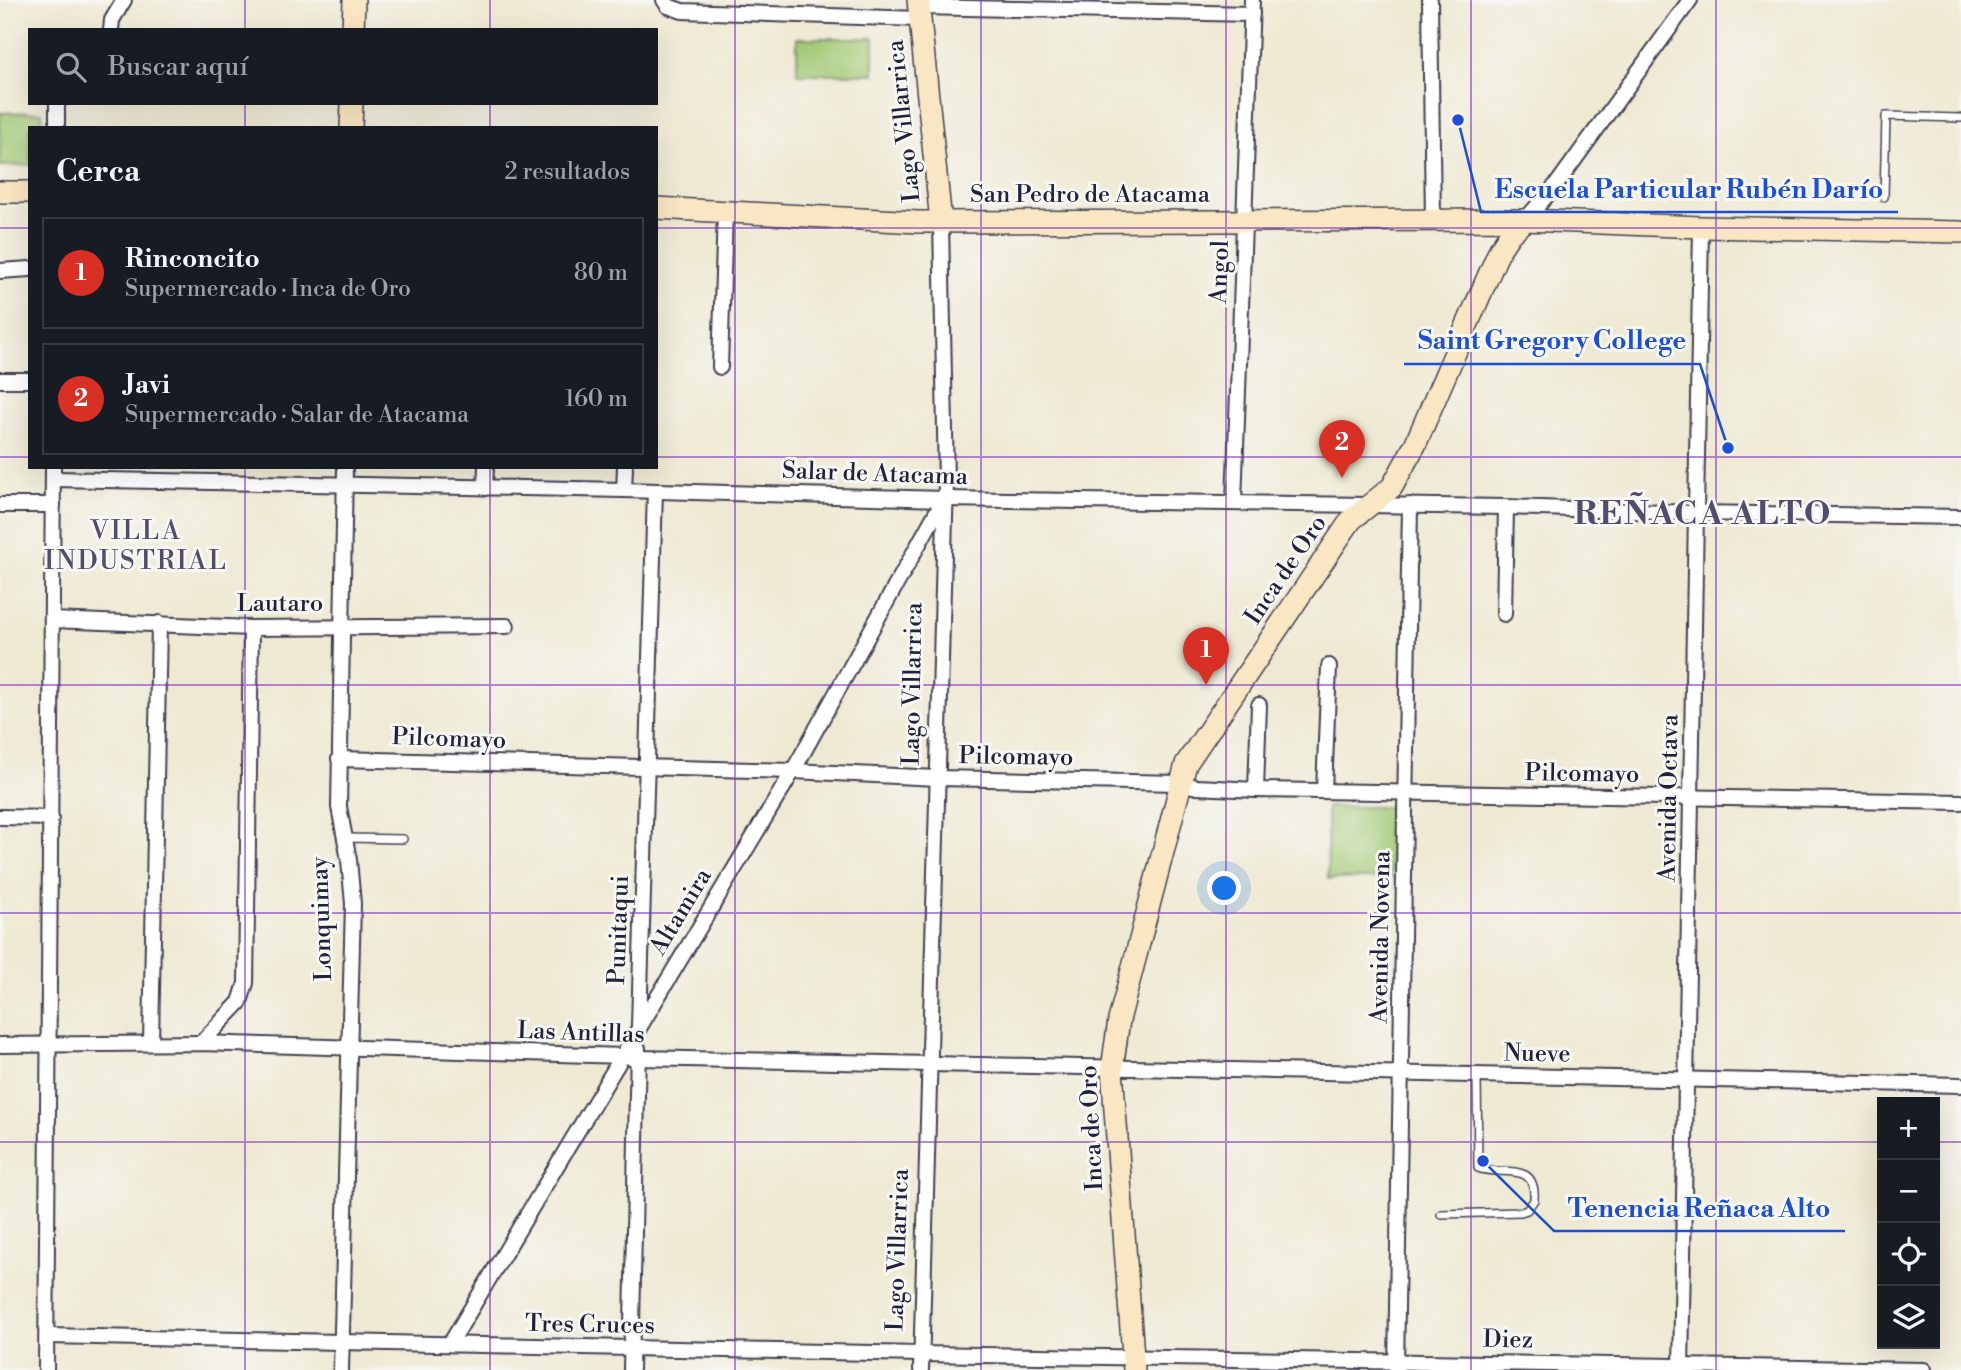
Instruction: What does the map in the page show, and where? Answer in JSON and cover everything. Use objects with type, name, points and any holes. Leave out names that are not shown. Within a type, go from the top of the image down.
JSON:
[{"type":"street","points":[[111,28],[112,20],[124,0]]},
{"type":"street","points":[[353,28],[354,0]]},
{"type":"street","points":[[1430,0],[1433,221]]},
{"type":"street","name":"Inca de Oro","points":[[1133,1364],[1112,1069],[1119,1020],[1186,764],[1351,520],[1392,487],[1415,445],[1500,249],[1510,234],[1557,184],[1690,0]]},
{"type":"street","points":[[666,3],[682,11],[1252,7]]},
{"type":"street","name":"Angol","points":[[1234,503],[1252,7]]},
{"type":"street","name":"Lago Villarrica","points":[[919,9],[941,222],[946,482],[921,1370]]},
{"type":"street","points":[[57,105],[57,126]]},
{"type":"street","points":[[351,126],[352,105]]},
{"type":"street","points":[[0,192],[28,192]]},
{"type":"street","name":"San Pedro de Atacama","points":[[658,208],[941,222],[1525,220],[1701,227],[1961,232]]},
{"type":"street","points":[[720,368],[725,212]]},
{"type":"street","name":"Avenida Octava","points":[[1681,1368],[1701,227]]},
{"type":"street","points":[[0,271],[28,269]]},
{"type":"street","points":[[0,380],[28,380]]},
{"type":"street","points":[[204,469],[204,482]]},
{"type":"street","name":"Lonquimay","points":[[341,1370],[353,904],[339,807],[345,469]]},
{"type":"street","points":[[485,488],[486,469]]},
{"type":"street","points":[[624,490],[625,469]]},
{"type":"street","points":[[46,1370],[53,473]]},
{"type":"street","name":"Salar de Atacama","points":[[53,473],[204,482],[944,499],[1410,505],[1961,517]]},
{"type":"street","name":"Punitaqui","points":[[631,1370],[631,1057],[639,1027],[655,491]]},
{"type":"street","name":"Altamira","points":[[639,1027],[793,771],[944,499]]},
{"type":"street","points":[[0,505],[53,505]]},
{"type":"street","name":"Avenida Novena","points":[[1396,1366],[1410,505]]},
{"type":"street","points":[[1504,614],[1506,507]]},
{"type":"street","name":"Lautaro","points":[[52,620],[251,628],[508,626]]},
{"type":"street","points":[[150,1043],[159,623]]},
{"type":"street","points":[[201,1044],[240,1002],[245,991],[251,628]]},
{"type":"street","points":[[1324,791],[1328,666]]},
{"type":"street","points":[[1256,790],[1259,705]]},
{"type":"street","name":"Pilcomayo","points":[[339,759],[1180,783],[1197,788],[1256,790],[1961,802]]},
{"type":"street","points":[[0,817],[51,818]]},
{"type":"street","name":"Las Antillas","points":[[0,1045],[201,1044],[1112,1069]]},
{"type":"street","points":[[450,1344],[631,1057]]},
{"type":"street","name":"Nueve","points":[[1112,1069],[1961,1085]]},
{"type":"street","name":"Tres Cruces","points":[[47,1336],[921,1354],[1133,1364]]},
{"type":"street","name":"Diez","points":[[1133,1364],[1924,1370]]},
{"type":"lane","points":[[1884,197],[1886,117],[1961,118]]},
{"type":"lane","points":[[345,838],[403,839]]},
{"type":"lane","points":[[1441,1214],[1521,1212],[1532,1206],[1534,1200],[1533,1184],[1529,1177],[1520,1172],[1478,1168],[1478,1076]]},
{"type":"green space","points":[[797,38],[874,38],[874,74],[797,74]]},
{"type":"green space","points":[[42,112],[43,126],[28,126],[28,165],[0,166],[0,113]]},
{"type":"green space","points":[[1327,807],[1391,807],[1391,878],[1328,879]]},
{"type":"place","name":"Escuela Particular Rubén Darío","points":[[1458,120]]},
{"type":"place","name":"Saint Gregory College","points":[[1728,448]]},
{"type":"place","name":"Javi","points":[[1342,478]]},
{"type":"place","name":"Rinconcito","points":[[1206,685]]},
{"type":"place","name":"Tenencia Reñaca Alto","points":[[1483,1161]]},
{"type":"district","name":"REÑACA ALTO","points":[[1703,514]]},
{"type":"district","name":"VILLA INDUSTRIAL","points":[[136,546]]}]
